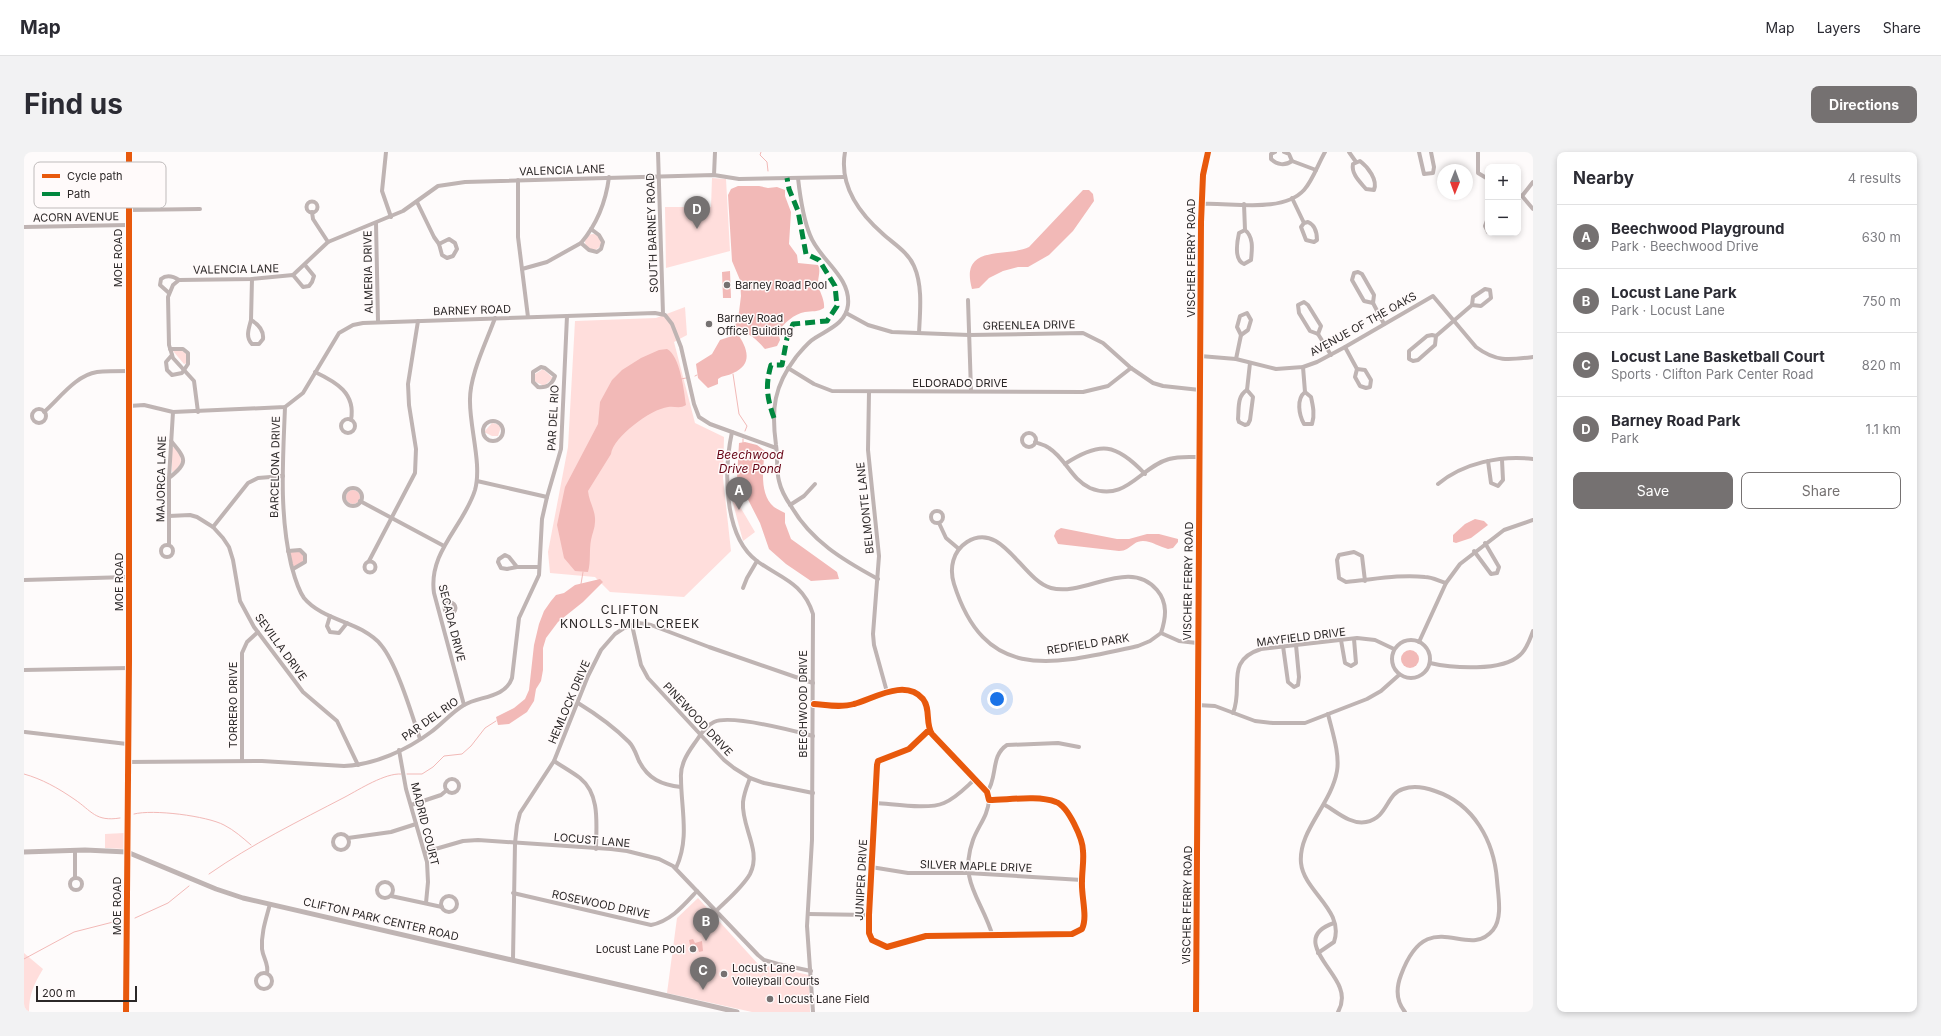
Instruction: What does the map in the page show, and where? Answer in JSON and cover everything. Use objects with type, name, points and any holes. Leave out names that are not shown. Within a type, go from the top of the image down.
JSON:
[{"type":"street","points":[[386,152],[382,192],[391,217]]},
{"type":"street","name":"SOUTH BARNEY ROAD","points":[[658,152],[663,314]]},
{"type":"street","points":[[714,175],[715,152]]},
{"type":"street","points":[[845,152],[844,177],[858,206],[882,233],[905,253],[914,266],[919,284],[919,333]]},
{"type":"street","name":"VISCHER FERRY ROAD","points":[[1196,1012],[1197,643],[1201,204],[1203,175],[1208,152]]},
{"type":"street","points":[[1274,152],[1271,154],[1271,159],[1275,162],[1284,165],[1292,161],[1316,170]]},
{"type":"street","points":[[1284,152],[1290,154],[1292,161]]},
{"type":"street","points":[[1201,204],[1273,204],[1292,198],[1304,190],[1325,152]]},
{"type":"street","points":[[1350,152],[1356,162]]},
{"type":"street","points":[[1419,152],[1422,170],[1424,174],[1429,174],[1433,173],[1434,167],[1431,152]]},
{"type":"street","points":[[1478,152],[1478,173],[1485,177]]},
{"type":"street","points":[[1360,161],[1365,165],[1375,181],[1376,185],[1374,190],[1366,189],[1354,174],[1352,168],[1356,162],[1360,161]]},
{"type":"street","name":"VALENCIA LANE","points":[[169,294],[160,285],[161,279],[167,276],[173,276],[178,280],[252,279],[293,275],[328,242],[337,237],[391,217],[417,202],[435,188],[446,184],[518,180],[714,175],[739,179],[844,177]]},
{"type":"street","points":[[522,269],[547,262],[581,242],[591,229],[604,204],[609,178]]},
{"type":"street","points":[[798,178],[809,234],[822,257],[844,284],[848,296],[846,313],[835,326],[808,343],[781,379],[775,396],[776,448],[779,483],[790,505],[809,533],[821,544],[849,564],[878,579]]},
{"type":"street","points":[[518,180],[518,237],[528,317]]},
{"type":"street","points":[[1521,194],[1533,182]]},
{"type":"street","points":[[1521,196],[1533,209]]},
{"type":"street","points":[[1292,198],[1304,223],[1302,227],[1306,240],[1314,242],[1317,240],[1316,230],[1311,223],[1304,223]]},
{"type":"street","points":[[417,202],[444,256],[451,257],[456,253],[456,245],[452,240],[446,239],[439,244]]},
{"type":"street","points":[[1244,204],[1245,230],[1250,237],[1252,248],[1251,260],[1244,264],[1240,263],[1237,259],[1239,233],[1245,230]]},
{"type":"street","points":[[129,210],[200,209]]},
{"type":"street","name":"MOE ROAD","points":[[126,1012],[129,210]]},
{"type":"street","points":[[312,212],[313,219],[328,242]]},
{"type":"street","name":"ALMERIA DRIVE","points":[[376,223],[378,321]]},
{"type":"street","name":"ACORN AVENUE","points":[[24,227],[128,224]]},
{"type":"street","points":[[581,242],[592,252],[603,246],[602,239],[591,229]]},
{"type":"street","name":"VALENCIA LANE","points":[[293,275],[303,287],[309,286],[314,276],[305,265]]},
{"type":"street","points":[[1372,303],[1364,301],[1352,280],[1354,273],[1358,272],[1362,274],[1374,295],[1372,303],[1384,324]]},
{"type":"street","points":[[251,320],[257,324],[263,333],[262,342],[258,344],[252,344],[248,340],[251,320],[252,279]]},
{"type":"street","name":"VALENCIA LANE","points":[[178,280],[173,285],[169,294],[170,349],[172,355],[194,381],[198,412]]},
{"type":"street","points":[[1436,336],[1435,345],[1418,360],[1413,361],[1409,359],[1409,352],[1427,336],[1436,336],[1472,305],[1473,296],[1485,289],[1490,290],[1491,298],[1481,306],[1472,305]]},
{"type":"street","name":"AVENUE OF THE OAKS","points":[[1200,356],[1236,359],[1276,369],[1303,367],[1331,355],[1433,296],[1476,347],[1487,355],[1507,360],[1533,357]]},
{"type":"street","points":[[968,300],[971,391]]},
{"type":"street","points":[[1318,334],[1321,326],[1308,305],[1304,302],[1300,304],[1297,309],[1310,331],[1318,334],[1331,355]]},
{"type":"street","name":"GREENLEA DRIVE","points":[[846,313],[879,330],[892,332],[969,335],[1083,333],[1103,343],[1131,368],[1153,383],[1163,386],[1200,390]]},
{"type":"street","points":[[1236,359],[1241,334],[1237,327],[1240,316],[1247,313],[1251,320],[1250,325],[1246,333],[1241,334]]},
{"type":"street","points":[[663,314],[668,317],[672,324],[681,346],[699,417],[706,422],[776,448]]},
{"type":"street","name":"BARNEY ROAD","points":[[285,408],[302,393],[339,334],[353,325],[378,321],[663,314]]},
{"type":"street","name":"PAR DEL RIO","points":[[127,762],[242,760],[344,766],[358,765],[399,750],[420,740],[464,705],[502,691],[511,682],[519,618],[538,579],[541,525],[546,497],[561,449],[567,316]]},
{"type":"street","name":"SECADA DRIVE","points":[[464,705],[438,611],[434,593],[433,578],[444,546],[470,501],[477,481],[470,401],[472,383],[495,318]]},
{"type":"street","points":[[369,561],[411,481],[416,467],[416,449],[409,405],[408,384],[418,321]]},
{"type":"street","points":[[1345,347],[1357,368],[1355,377],[1360,386],[1366,388],[1370,387],[1371,380],[1365,370],[1357,368]]},
{"type":"street","name":"VALENCIA LANE","points":[[170,349],[183,349],[187,352],[189,360],[186,370]]},
{"type":"street","points":[[172,355],[166,362],[168,373],[178,374],[186,370]]},
{"type":"street","points":[[1247,390],[1242,393],[1240,398],[1238,419],[1239,422],[1244,425],[1248,424],[1250,420],[1253,397],[1247,390],[1250,363]]},
{"type":"street","points":[[555,376],[553,383],[547,387],[538,386],[533,382],[533,372],[539,367],[545,368],[555,376],[564,376]]},
{"type":"street","points":[[1303,367],[1305,392],[1300,399],[1300,416],[1304,424],[1308,425],[1312,424],[1314,419],[1313,407],[1311,397],[1305,392]]},
{"type":"street","name":"ELDORADO DRIVE","points":[[788,368],[827,390],[869,392],[971,391],[1062,393],[1093,391],[1115,383],[1131,368]]},
{"type":"street","points":[[44,412],[75,383],[86,376],[96,372],[129,372]]},
{"type":"street","points":[[315,372],[343,390],[353,406],[351,420]]},
{"type":"street","name":"BELMONTE LANE","points":[[869,392],[868,450],[879,546],[878,579],[873,634],[874,645],[886,692]]},
{"type":"street","points":[[129,406],[144,405],[173,412],[285,408]]},
{"type":"street","name":"BARCELONA DRIVE","points":[[285,408],[283,476],[284,528],[288,551],[298,586],[305,598],[330,616],[371,636],[382,646],[398,680],[420,740]]},
{"type":"street","name":"MAJORCA LANE","points":[[169,545],[169,478],[173,412]]},
{"type":"street","points":[[491,421],[498,422],[502,427],[502,436],[497,440],[491,440],[485,437],[482,431],[491,421]]},
{"type":"street","points":[[472,430],[482,431]]},
{"type":"street","name":"BEECHWOOD DRIVE","points":[[732,432],[728,451],[727,474],[729,500],[739,539],[746,551],[757,562],[784,577],[797,587],[809,602],[814,623],[813,793],[808,914],[812,1012]]},
{"type":"street","points":[[169,478],[183,464],[184,459],[181,452],[171,440]]},
{"type":"street","points":[[1035,442],[1049,448],[1065,464],[1075,478],[1091,488],[1099,490],[1119,490],[1129,486],[1169,459],[1199,457]]},
{"type":"street","points":[[1065,464],[1080,454],[1091,450],[1111,449],[1130,459],[1145,474]]},
{"type":"street","points":[[1438,484],[1459,470],[1473,464],[1518,458],[1533,459]]},
{"type":"street","points":[[1488,461],[1491,483],[1498,486],[1503,480],[1502,460]]},
{"type":"street","points":[[213,527],[248,483],[258,478],[283,476]]},
{"type":"street","points":[[477,481],[546,497]]},
{"type":"street","points":[[790,505],[804,496],[815,484]]},
{"type":"street","points":[[349,489],[357,489],[361,495],[360,501],[356,505],[348,504],[345,500],[345,493],[349,489]]},
{"type":"street","points":[[360,501],[444,546]]},
{"type":"street","name":"SEVILLA DRIVE","points":[[169,516],[190,515],[202,520],[213,527],[229,547],[240,601],[258,632],[303,692],[337,722],[358,765]]},
{"type":"street","points":[[1419,642],[1446,583],[1460,564],[1484,543],[1504,530],[1533,520]]},
{"type":"street","points":[[939,523],[946,538],[959,549],[972,539],[988,538],[995,540],[1005,547],[1033,578],[1050,588],[1066,589],[1130,576],[1145,580],[1157,589],[1162,598],[1166,612],[1161,633],[1179,641],[1197,643]]},
{"type":"street","points":[[1474,551],[1491,574],[1497,573],[1499,566],[1484,543]]},
{"type":"street","name":"REDFIELD PARK","points":[[959,549],[953,562],[952,578],[970,623],[980,635],[993,646],[1010,656],[1037,660],[1060,660],[1138,646],[1150,641],[1161,633]]},
{"type":"street","points":[[288,551],[300,550],[305,555],[305,562],[293,569]]},
{"type":"street","points":[[1365,581],[1362,556],[1354,552],[1339,555],[1337,560],[1339,578],[1342,581],[1365,581],[1412,576],[1427,577],[1446,583]]},
{"type":"street","points":[[517,567],[508,556],[503,556],[499,559],[499,565],[503,569],[517,567],[539,567]]},
{"type":"street","points":[[743,588],[747,578],[757,562]]},
{"type":"street","points":[[24,580],[128,577]]},
{"type":"street","points":[[438,611],[445,609]]},
{"type":"street","points":[[330,616],[327,626],[330,632],[339,633],[347,623]]},
{"type":"street","points":[[632,625],[651,625],[813,683]]},
{"type":"street","name":"HEMLOCK DRIVE","points":[[513,959],[515,843],[520,813],[554,761],[588,676],[601,650],[619,631],[632,625]]},
{"type":"street","name":"PINEWOOD DRIVE","points":[[632,625],[641,665],[648,678],[724,760],[750,778],[780,787],[813,793]]},
{"type":"street","points":[[1430,663],[1463,667],[1486,666],[1510,661],[1521,654],[1533,631]]},
{"type":"street","name":"TORRERO DRIVE","points":[[242,760],[242,653],[247,642],[258,632]]},
{"type":"street","points":[[1341,640],[1345,663],[1351,666],[1356,663],[1354,639]]},
{"type":"street","name":"MAYFIELD DRIVE","points":[[1232,713],[1237,701],[1236,680],[1240,663],[1253,651],[1283,646],[1354,639],[1375,640],[1394,649]]},
{"type":"street","points":[[1405,640],[1419,642],[1427,649],[1430,663],[1427,670],[1418,677],[1406,678],[1399,675],[1392,663],[1394,649],[1405,640]]},
{"type":"street","points":[[1283,646],[1288,682],[1294,687],[1299,682],[1300,677],[1296,645]]},
{"type":"street","points":[[24,670],[128,668]]},
{"type":"street","points":[[1197,705],[1215,706],[1255,721],[1288,724],[1305,722],[1328,714],[1381,691],[1399,675]]},
{"type":"street","points":[[814,704],[842,706],[853,704],[886,692],[908,691],[921,698],[926,706],[929,730],[974,780],[987,792],[989,800],[986,815],[973,839],[967,873],[972,889],[989,924],[993,936]]},
{"type":"street","points":[[578,702],[629,742],[642,767],[649,776],[667,785],[681,787]]},
{"type":"street","points":[[1318,953],[1334,942],[1334,923],[1330,913],[1307,882],[1301,862],[1303,842],[1325,805],[1338,770],[1328,714]]},
{"type":"street","points":[[676,868],[680,859],[685,838],[680,775],[683,763],[701,735],[714,722],[740,720],[813,736]]},
{"type":"street","name":"JUNIPER DRIVE","points":[[929,730],[909,749],[899,755],[878,761],[869,914],[869,933],[872,940],[888,947],[926,936],[1072,934],[1082,930],[1084,915],[1081,898],[1082,880]]},
{"type":"street","points":[[25,732],[128,744]]},
{"type":"street","points":[[987,792],[991,786],[997,756],[1007,745],[1058,743],[1079,747]]},
{"type":"street","name":"MADRID COURT","points":[[399,750],[411,805],[425,852],[428,875],[426,903]]},
{"type":"street","points":[[554,761],[581,779],[593,796],[596,818],[596,849]]},
{"type":"street","points":[[716,912],[742,885],[749,876],[753,865],[754,853],[743,803],[750,778]]},
{"type":"street","points":[[876,803],[934,806],[944,803],[956,796],[974,780]]},
{"type":"street","points":[[1325,805],[1351,821],[1366,822],[1375,819],[1383,813],[1391,799],[1402,789],[1418,786],[1452,799],[1468,811],[1482,828],[1492,848],[1496,867],[1498,904],[1496,926],[1483,938],[1474,941],[1440,936],[1427,938],[1417,946],[1404,967],[1398,983],[1399,1002],[1405,1012]]},
{"type":"street","points":[[411,805],[441,795],[447,790]]},
{"type":"street","points":[[989,800],[1047,800],[1058,802],[1065,808],[1080,836],[1084,849],[1082,880]]},
{"type":"street","points":[[348,838],[391,832],[416,824]]},
{"type":"street","points":[[344,834],[348,838],[349,844],[346,849],[338,850],[334,845],[334,840],[337,835],[344,834]]},
{"type":"street","name":"LOCUST LANE","points":[[425,852],[471,840],[627,851],[659,859],[676,868],[733,931],[764,960],[811,971]]},
{"type":"street","points":[[74,851],[76,878]]},
{"type":"street","name":"CLIFTON PARK CENTER ROAD","points":[[24,852],[127,852],[216,889],[270,904],[737,1012]]},
{"type":"street","name":"SILVER MAPLE DRIVE","points":[[871,867],[908,874],[967,873],[1082,880]]},
{"type":"street","points":[[391,896],[394,891],[392,885],[384,882],[379,884],[377,890],[378,896],[384,899],[391,896],[442,907]]},
{"type":"street","name":"ROSEWOOD DRIVE","points":[[513,893],[651,925],[658,924],[674,915],[697,891]]},
{"type":"street","points":[[267,974],[268,966],[262,950],[262,934],[270,904]]},
{"type":"street","points":[[808,914],[869,914]]},
{"type":"street","points":[[1334,923],[1324,928],[1316,938],[1316,947],[1323,963],[1337,980],[1341,989],[1342,1000],[1338,1012]]},
{"type":"street","points":[[261,974],[267,974],[272,979],[272,985],[268,989],[262,989],[256,984],[257,978],[261,974]]},
{"type":"shaded area","points":[[712,178],[726,179],[730,251],[666,268],[665,207],[711,207]]},
{"type":"shaded area","points":[[593,234],[600,239],[601,242],[596,249],[593,250],[586,245],[585,242],[590,235]]},
{"type":"shaded area","points":[[685,307],[687,335],[674,342],[695,423],[724,437],[723,478],[731,551],[684,597],[610,592],[595,577],[550,573],[548,552],[568,447],[575,321],[656,318]]},
{"type":"shaded area","points":[[180,350],[186,353],[187,363],[184,364],[173,351]]},
{"type":"shaded area","points":[[543,369],[553,378],[544,386],[534,381],[535,374]]},
{"type":"shaded area","points":[[492,423],[501,427],[498,436],[492,436],[484,432]]},
{"type":"shaded area","points":[[174,447],[180,454],[181,462],[177,470],[172,472],[172,448]]},
{"type":"shaded area","points":[[729,488],[755,532],[743,541]]},
{"type":"shaded area","points":[[350,490],[356,490],[360,494],[360,500],[356,504],[350,504],[346,500],[346,494]]},
{"type":"shaded area","points":[[300,550],[306,559],[293,569],[288,551]]},
{"type":"shaded area","points":[[124,833],[125,849],[105,848],[105,834]]},
{"type":"shaded area","points":[[698,898],[758,964],[809,975],[810,1012],[752,1012],[667,993],[677,918]]},
{"type":"shaded area","points":[[24,953],[43,969],[33,989],[29,1012],[24,1012]]},
{"type":"water","points":[[738,186],[759,186],[768,188],[777,187],[785,190],[785,196],[791,212],[789,244],[797,255],[798,263],[818,265],[818,283],[824,302],[824,308],[817,311],[801,313],[790,319],[778,332],[780,340],[777,346],[765,349],[753,337],[738,330],[737,333],[746,349],[747,355],[744,365],[733,373],[718,379],[718,384],[708,388],[698,378],[696,364],[712,354],[720,340],[732,336],[739,312],[741,296],[740,280],[732,261],[728,195],[731,189]]},
{"type":"water","points":[[1083,190],[1089,190],[1093,194],[1094,201],[1073,231],[1049,255],[1028,267],[1018,267],[1003,271],[989,278],[979,288],[972,289],[970,274],[972,265],[979,258],[987,255],[1020,250],[1029,247]]},
{"type":"water","name":"Barney Road Pool","points":[[730,271],[731,298],[723,298],[722,272]]},
{"type":"water","points":[[667,349],[675,359],[678,366],[683,383],[686,405],[661,409],[643,418],[625,432],[613,447],[611,454],[588,491],[595,518],[595,526],[590,544],[588,572],[575,571],[564,558],[557,525],[565,487],[598,424],[600,402],[612,380],[622,370],[641,358],[659,350]]},
{"type":"water","name":"Beechwood Drive Pond","points":[[745,442],[757,445],[765,451],[763,480],[766,495],[769,502],[774,507],[785,513],[785,523],[791,539],[837,572],[839,579],[811,581],[786,564],[769,549],[760,523],[737,478],[739,443]]},
{"type":"water","points":[[1475,519],[1484,521],[1488,525],[1471,538],[1456,543],[1453,542],[1453,535],[1465,524]]},
{"type":"water","points":[[1061,528],[1117,539],[1129,539],[1147,534],[1159,534],[1178,539],[1178,542],[1173,548],[1168,549],[1143,541],[1121,551],[1058,544],[1054,536],[1056,531]]},
{"type":"water","points":[[600,579],[603,582],[583,602],[558,622],[546,638],[543,648],[543,670],[541,681],[536,689],[534,701],[527,712],[509,724],[498,725],[496,717],[514,708],[525,699],[529,690],[534,645],[544,611],[556,595],[564,593],[575,585]]},
{"type":"water","points":[[1410,650],[1416,653],[1419,659],[1416,665],[1410,668],[1404,665],[1401,659],[1404,653]]},
{"type":"water","points":[[693,939],[695,943],[702,941],[703,951],[699,952],[698,948],[691,950],[689,940]]},
{"type":"waterway","points":[[761,152],[760,155],[767,162],[768,171]]},
{"type":"waterway","points":[[733,374],[739,414],[747,426],[745,431]]},
{"type":"waterway","points":[[681,379],[686,378]]},
{"type":"waterway","points":[[581,584],[583,572]]},
{"type":"waterway","points":[[407,774],[422,774],[433,767],[444,756],[462,754],[471,746],[485,728],[496,721]]},
{"type":"waterway","points":[[24,774],[44,781],[74,799],[99,817],[112,819],[120,818]]},
{"type":"waterway","points":[[209,874],[259,843],[365,786],[388,776],[401,774]]},
{"type":"waterway","points":[[134,814],[154,812],[180,814],[205,819],[228,827],[251,845]]},
{"type":"waterway","points":[[135,918],[168,903],[189,886]]},
{"type":"waterway","points":[[24,959],[74,932],[121,920]]},
{"type":"marked path","points":[[774,418],[767,386],[769,372],[771,365],[782,365],[787,338],[793,324],[827,321],[837,306],[835,286],[819,260],[806,254],[798,211],[789,189],[787,178]]},
{"type":"cycle path","points":[[129,152],[129,162]]},
{"type":"cycle path","points":[[1196,1012],[1201,222],[1203,175],[1208,152]]},
{"type":"cycle path","points":[[126,1012],[129,661],[129,208]]},
{"type":"cycle path","points":[[814,704],[844,706],[898,690],[907,690],[916,693],[923,699],[927,707],[929,726],[932,734],[987,792],[989,800],[1023,798],[1041,799],[1056,802],[1061,805],[1070,816],[1078,831],[1082,846],[1082,887],[1084,912],[1084,924],[1082,929],[1072,934],[926,936],[887,947],[872,940],[869,933],[869,915],[878,761],[909,749],[929,730]]},
{"type":"place","name":"Barney Road Park","points":[[697,229]]},
{"type":"place","name":"Barney Road Pool","points":[[727,285]]},
{"type":"place","name":"Barney Road Office Building","points":[[709,324]]},
{"type":"place","name":"Beechwood Playground","points":[[739,510]]},
{"type":"place","name":"Locust Lane Park","points":[[706,941]]},
{"type":"place","name":"Locust Lane Pool","points":[[693,949]]},
{"type":"place","name":"Locust Lane Volleyball Courts","points":[[724,974]]},
{"type":"place","name":"Locust Lane Basketball Court","points":[[703,990]]},
{"type":"place","name":"Locust Lane Field","points":[[770,999]]},
{"type":"district","name":"CLIFTON KNOLLS-MILL CREEK","points":[[630,616]]}]
